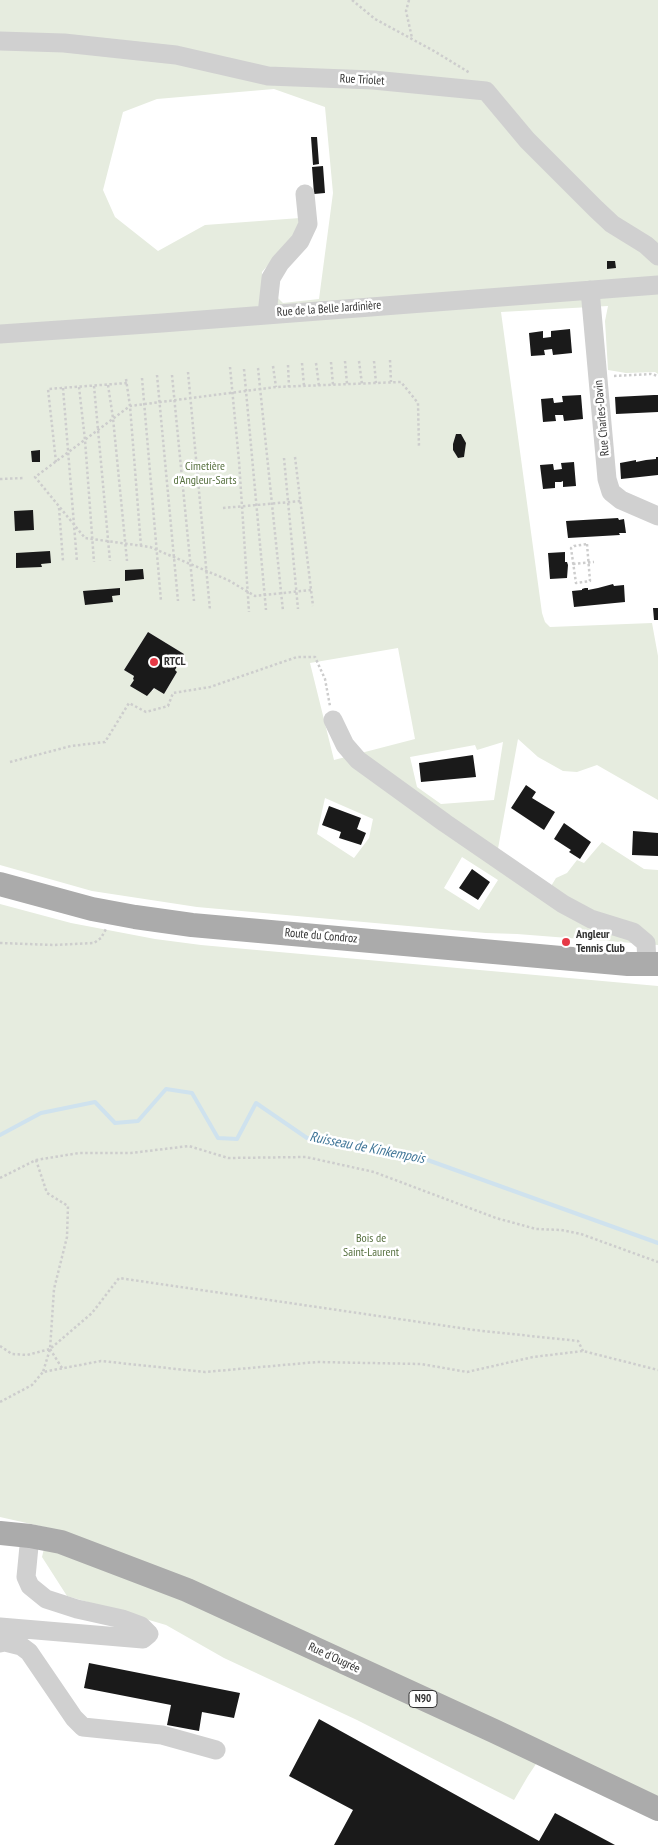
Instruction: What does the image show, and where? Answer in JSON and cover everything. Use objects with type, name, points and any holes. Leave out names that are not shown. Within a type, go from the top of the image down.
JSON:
[{"type":"main road","name":"Route du Condroz","points":[[0,884],[58,901],[163,921],[628,964],[652,964]]},
{"type":"main road","name":"Rue d'Ougrée","points":[[0,1533],[61,1542],[186,1590],[658,1810]]},
{"type":"street","name":"Rue Triolet","points":[[0,41],[64,43],[176,55],[268,76],[373,80],[486,91]]},
{"type":"street","points":[[486,91],[527,140],[596,209],[612,224],[646,244],[658,256]]},
{"type":"street","points":[[267,314],[271,278],[280,263],[300,241],[308,224],[305,194]]},
{"type":"street","name":"Rue de la Belle Jardinière","points":[[0,334],[162,324],[267,314],[658,285]]},
{"type":"street","name":"Rue Charles-Davin","points":[[590,290],[608,480],[611,492],[621,500],[658,516]]},
{"type":"street","name":"Route du Condroz","points":[[333,720],[345,745],[358,760],[562,904],[591,919],[634,932],[646,943],[652,964]]},
{"type":"street","points":[[0,1628],[143,1639],[149,1634],[141,1626],[122,1619],[76,1609],[46,1599],[30,1586],[26,1577],[30,1536]]},
{"type":"street","points":[[0,1643],[5,1642],[21,1646],[29,1652],[74,1718],[84,1727],[162,1735],[216,1750]]},
{"type":"path","points":[[352,0],[375,19],[412,38],[477,77],[486,91]]},
{"type":"path","points":[[409,0],[406,11],[412,38]]},
{"type":"path","points":[[390,360],[391,382]]},
{"type":"path","points":[[345,361],[347,384]]},
{"type":"path","points":[[359,361],[362,384]]},
{"type":"path","points":[[374,361],[376,383]]},
{"type":"path","points":[[302,362],[304,386]]},
{"type":"path","points":[[331,362],[333,385]]},
{"type":"path","points":[[316,363],[320,386]]},
{"type":"path","points":[[288,365],[289,387]]},
{"type":"path","points":[[273,366],[276,387]]},
{"type":"path","points":[[230,367],[234,393],[249,612]]},
{"type":"path","points":[[258,368],[283,611]]},
{"type":"path","points":[[244,369],[266,610]]},
{"type":"path","points":[[188,372],[210,610]]},
{"type":"path","points":[[598,377],[652,374],[658,376]]},
{"type":"path","points":[[157,375],[178,601]]},
{"type":"path","points":[[172,375],[194,601]]},
{"type":"path","points":[[142,378],[161,602]]},
{"type":"path","points":[[126,379],[130,406],[141,546]]},
{"type":"path","points":[[312,590],[255,596],[228,580],[157,550],[85,538],[35,477],[130,406],[276,387],[401,382],[418,403],[419,448]]},
{"type":"path","points":[[56,462],[48,389],[126,383]]},
{"type":"path","points":[[108,385],[127,561]]},
{"type":"path","points":[[94,386],[110,561]]},
{"type":"path","points":[[79,387],[94,562]]},
{"type":"path","points":[[63,388],[77,562]]},
{"type":"path","points":[[296,457],[314,606]]},
{"type":"path","points":[[284,458],[298,609]]},
{"type":"path","points":[[0,479],[24,478]]},
{"type":"path","points":[[223,508],[301,501]]},
{"type":"path","points":[[59,506],[63,561]]},
{"type":"path","points":[[587,544],[590,581],[576,583],[572,564],[571,548],[587,544]]},
{"type":"path","points":[[572,564],[594,562]]},
{"type":"path","points":[[10,762],[71,746],[106,742],[129,703],[146,712],[168,706],[174,693],[210,687],[297,657],[315,657],[324,680],[333,720]]},
{"type":"path","points":[[0,942],[54,945],[94,943],[101,938],[107,928],[110,912]]},
{"type":"path","points":[[0,1178],[36,1160],[78,1153],[131,1153],[189,1146],[228,1158],[306,1157],[374,1172],[496,1218],[536,1229],[561,1230],[581,1234],[658,1262]]},
{"type":"path","points":[[0,1402],[32,1385],[43,1372],[50,1349],[54,1289],[67,1237],[68,1206],[47,1193],[36,1160]]},
{"type":"path","points":[[0,1346],[12,1354],[27,1355],[50,1349],[92,1313],[119,1278],[474,1330],[578,1340],[583,1351]]},
{"type":"path","points":[[50,1349],[62,1368]]},
{"type":"path","points":[[43,1372],[101,1362],[205,1372],[317,1362],[421,1364],[467,1372],[533,1357],[583,1351],[658,1370]]},
{"type":"green space","name":"Cimetière d'Angleur-Sarts","points":[[0,0],[658,0],[658,374],[655,372],[626,373],[608,370],[605,321],[608,306],[501,312],[542,613],[545,622],[550,627],[652,623],[658,656],[658,800],[597,765],[577,772],[563,771],[538,757],[518,739],[497,854],[548,891],[556,878],[567,873],[577,860],[584,863],[602,842],[644,869],[658,870],[658,945],[486,933],[197,907],[92,891],[0,865]],"holes":[[[274,89],[325,107],[333,193],[319,299],[283,303],[277,297],[263,298],[262,272],[299,230],[300,218],[205,225],[158,251],[115,217],[103,190],[123,112],[157,99]],[[148,632],[184,654],[175,670],[177,672],[164,694],[154,688],[153,691],[151,690],[133,679],[134,676],[124,670]],[[398,648],[415,739],[334,760],[310,663]],[[503,742],[494,800],[441,804],[417,787],[410,757],[475,745],[477,750]],[[325,798],[373,819],[369,838],[354,858],[317,834]],[[462,857],[498,880],[479,910],[444,888]]]},
{"type":"green space","name":"Bois de Saint-Laurent","points":[[0,904],[71,923],[155,939],[201,945],[658,986],[658,1801],[548,1746],[514,1800],[357,1720],[224,1658],[166,1625],[67,1596],[42,1557],[49,1528],[0,1517]]},
{"type":"building","points":[[311,137],[317,137],[319,164],[313,165]]},
{"type":"building","points":[[323,166],[325,193],[314,194],[312,167]]},
{"type":"building","points":[[607,261],[615,261],[616,268],[607,269]]},
{"type":"building","points":[[570,329],[572,353],[553,355],[552,349],[544,350],[545,355],[531,356],[529,333],[543,331],[543,338],[551,337],[551,331]]},
{"type":"building","points":[[581,395],[583,419],[564,421],[563,415],[555,415],[556,421],[543,422],[541,399],[553,398],[554,403],[563,402],[562,396]]},
{"type":"building","points":[[658,395],[658,412],[616,414],[615,397]]},
{"type":"building","points":[[456,434],[461,434],[466,443],[464,457],[458,458],[453,450]]},
{"type":"building","points":[[40,450],[40,462],[32,462],[31,451]]},
{"type":"building","points":[[658,457],[658,475],[621,479],[620,463],[656,459]]},
{"type":"building","points":[[574,462],[576,486],[563,487],[563,481],[555,482],[555,488],[543,489],[540,465],[553,464],[554,470],[562,469],[561,463]]},
{"type":"building","points":[[33,510],[34,530],[15,531],[14,511]]},
{"type":"building","points":[[618,518],[619,520],[624,519],[626,533],[568,538],[566,521]]},
{"type":"building","points":[[50,551],[51,563],[41,564],[42,567],[16,568],[16,553]]},
{"type":"building","points":[[565,552],[565,562],[568,565],[567,578],[550,579],[548,553]]},
{"type":"building","points":[[143,569],[144,579],[125,581],[125,570]]},
{"type":"building","points":[[613,584],[614,586],[624,585],[625,602],[574,607],[572,591],[585,588],[588,588],[588,590]]},
{"type":"building","points":[[120,588],[120,595],[112,596],[113,602],[85,605],[83,591]]},
{"type":"building","points":[[653,608],[658,608],[658,620],[654,620]]},
{"type":"building","name":"RTCL","points":[[148,632],[184,654],[175,670],[177,672],[164,694],[154,688],[147,696],[130,686],[134,676],[124,670]]},
{"type":"building","points":[[473,755],[476,777],[421,782],[419,763]]},
{"type":"building","points":[[526,785],[536,792],[532,798],[555,812],[544,830],[511,808]]},
{"type":"building","points":[[329,806],[361,818],[357,829],[366,833],[361,845],[339,838],[341,832],[322,825]]},
{"type":"building","points":[[564,823],[591,842],[580,859],[569,852],[571,850],[554,839]]},
{"type":"building","points":[[633,831],[658,833],[658,856],[632,855]]},
{"type":"building","points":[[472,869],[490,882],[478,900],[459,888]]},
{"type":"building","points":[[89,1663],[240,1693],[234,1718],[202,1712],[199,1731],[167,1725],[171,1705],[84,1688]]},
{"type":"building","points":[[319,1719],[539,1841],[555,1813],[615,1845],[334,1845],[353,1810],[289,1776]]},
{"type":"waterway","name":"Ruisseau de Kinkempois","points":[[0,1135],[41,1113],[95,1102],[115,1123],[138,1121],[166,1089],[192,1093],[218,1138],[237,1139],[256,1103],[307,1138],[422,1158],[658,1243]]},
{"type":"place","name":"RTCL","points":[[154,662]]},
{"type":"place","name":"Angleur Tennis Club","points":[[566,942]]}]
